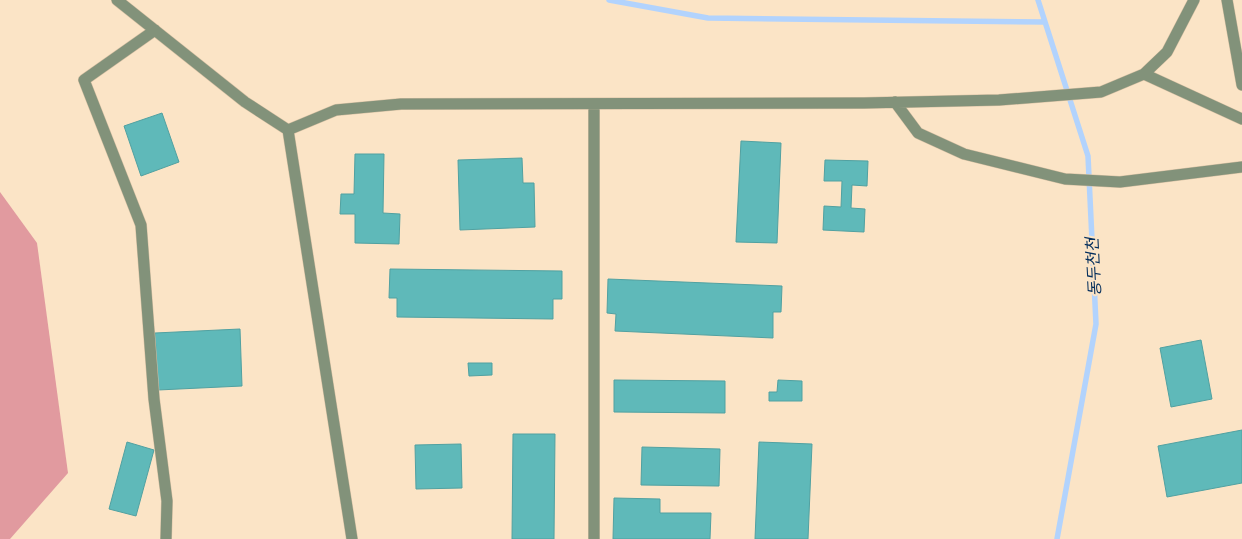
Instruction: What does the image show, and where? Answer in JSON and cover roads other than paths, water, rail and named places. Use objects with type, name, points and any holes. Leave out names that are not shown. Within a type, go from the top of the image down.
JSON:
[{"type":"lane","points":[[117,0],[244,102],[288,130],[352,539]]},
{"type":"lane","points":[[288,130],[336,110],[401,104],[895,102],[999,100],[1101,92],[1144,74],[1167,52],[1194,0]]},
{"type":"lane","points":[[1227,0],[1242,85]]},
{"type":"lane","points":[[154,30],[84,80],[141,225],[154,399],[167,500],[166,539]]},
{"type":"lane","points":[[1144,74],[1242,119]]},
{"type":"lane","points":[[895,102],[918,133],[964,154],[1065,179],[1120,182],[1242,167]]},
{"type":"lane","points":[[594,104],[594,539]]},
{"type":"waterway","points":[[609,0],[708,18],[1045,22]]},
{"type":"waterway","name":"동두천천","points":[[1038,0],[1088,156],[1096,324],[1057,539]]}]
